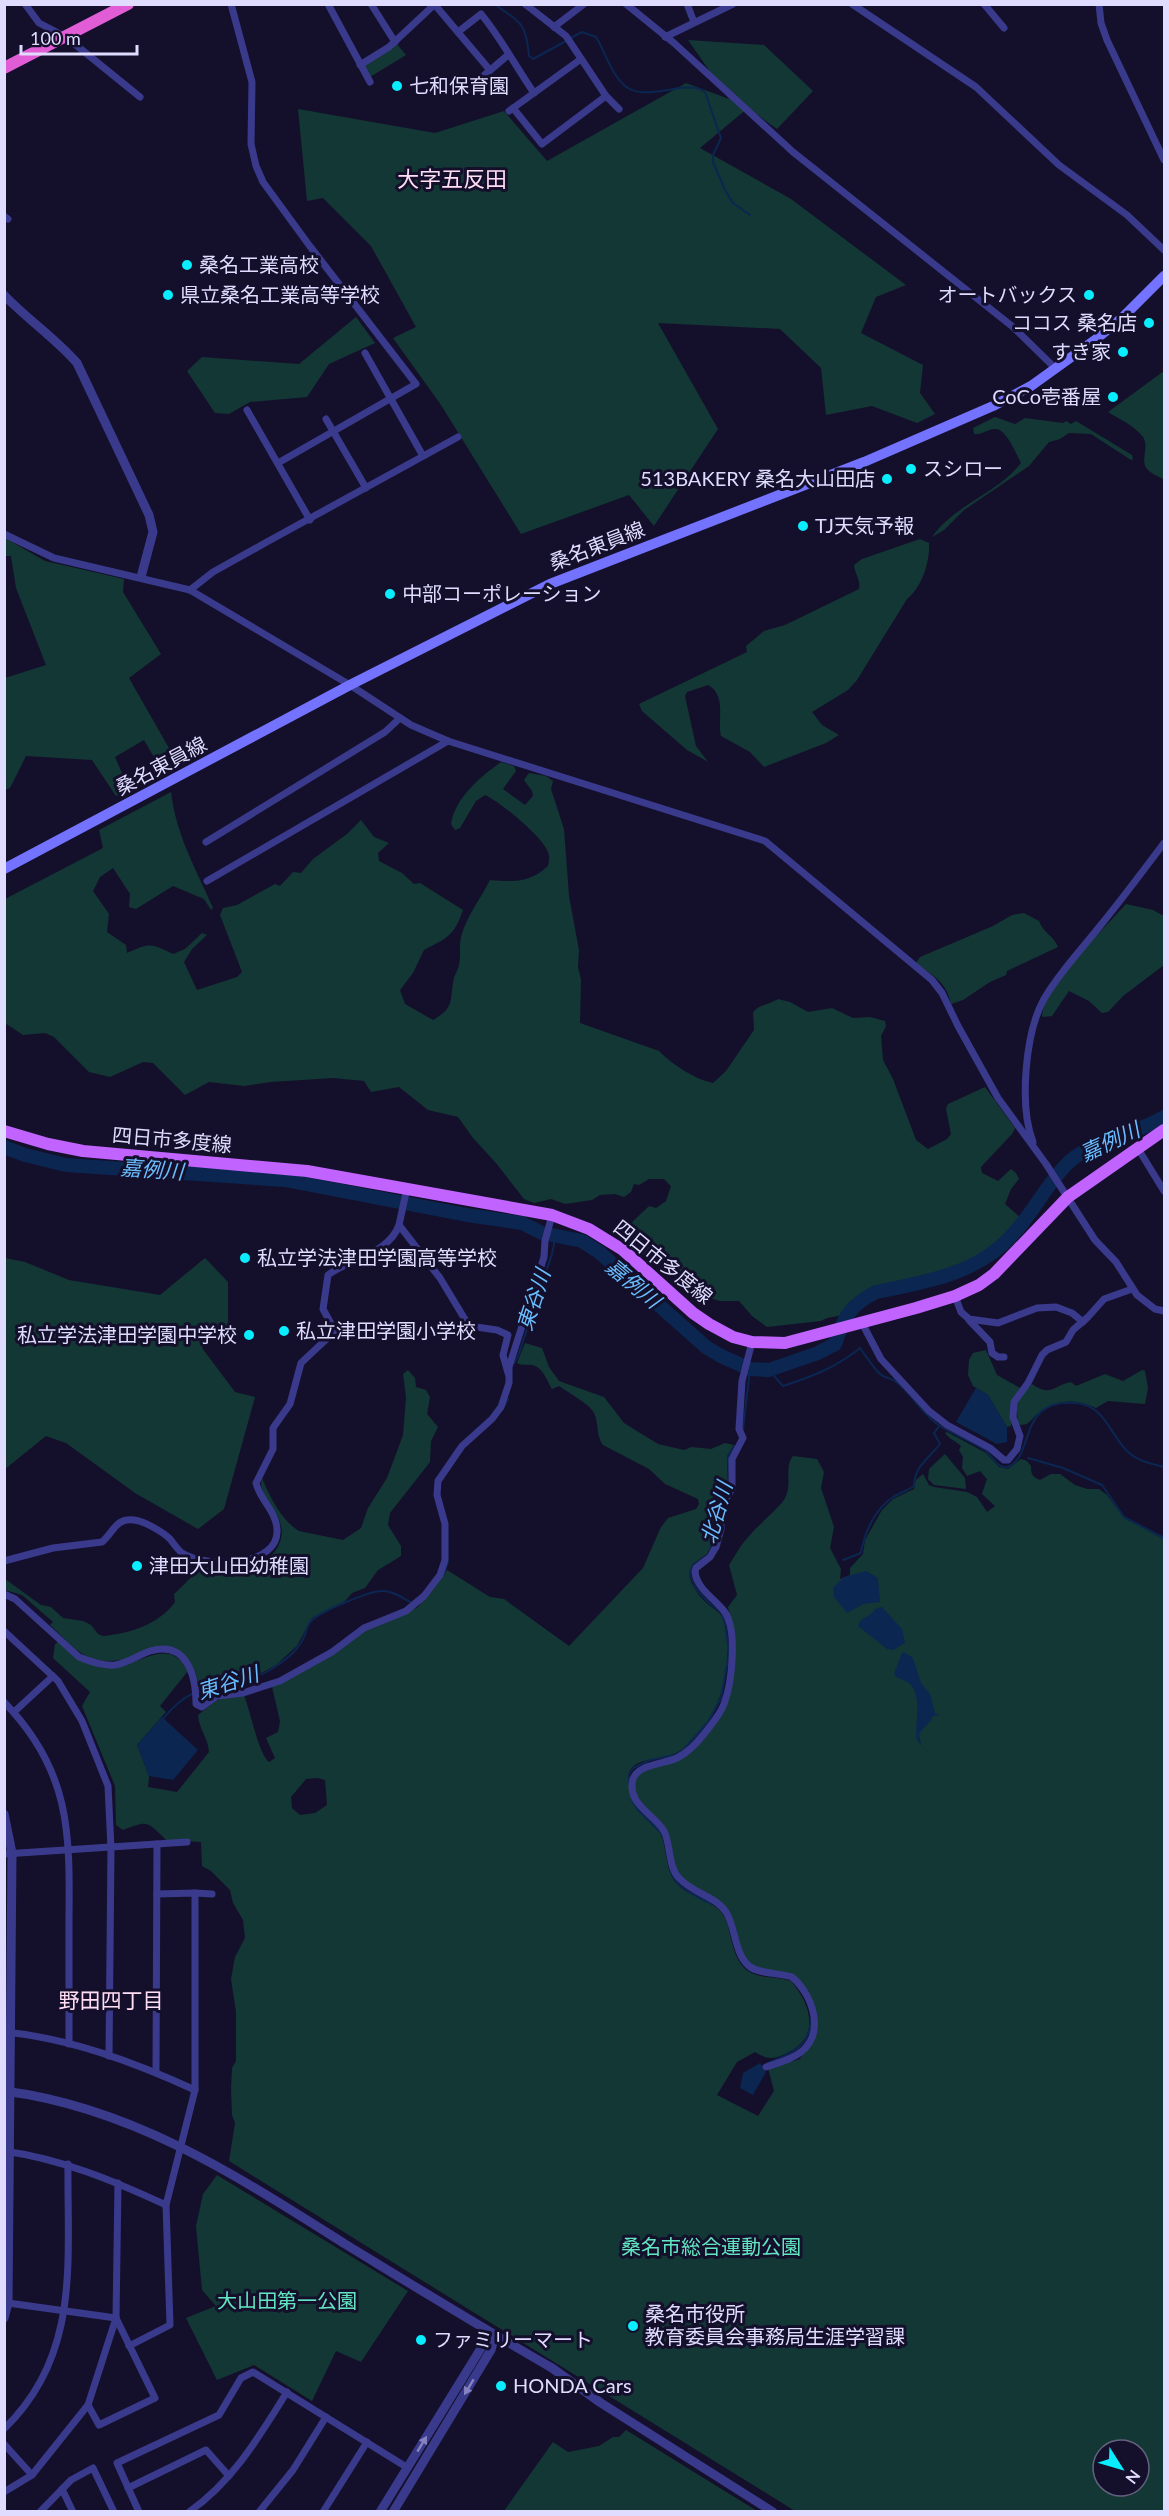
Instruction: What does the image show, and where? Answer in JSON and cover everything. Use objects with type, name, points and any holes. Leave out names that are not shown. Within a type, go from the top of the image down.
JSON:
[{"type":"highway","points":[[4,68],[128,4]]},
{"type":"main road","name":"桑名東員線","points":[[4,869],[350,685],[550,584],[864,462],[966,419],[1031,386],[1124,316],[1164,276]]},
{"type":"main road","name":"四日市多度線","points":[[4,1131],[48,1144],[83,1151],[307,1172],[589,1229],[623,1250],[693,1313],[750,1348],[785,1343],[858,1324],[955,1296],[979,1285],[994,1274],[1064,1192],[1164,1130]]},
{"type":"street","points":[[25,4],[39,23],[66,37],[140,97]]},
{"type":"street","points":[[231,4],[252,82],[251,144],[255,166],[263,182],[309,245],[416,384],[278,463]]},
{"type":"street","points":[[328,4],[370,82]]},
{"type":"street","points":[[371,4],[394,42]]},
{"type":"street","points":[[525,4],[566,36],[606,96],[620,109]]},
{"type":"street","points":[[569,4],[574,11]]},
{"type":"street","points":[[554,27],[584,4]]},
{"type":"street","points":[[626,4],[793,152],[1013,327],[1056,369]]},
{"type":"street","points":[[687,4],[694,21]]},
{"type":"street","points":[[665,37],[733,4]]},
{"type":"street","points":[[984,4],[1005,28]]},
{"type":"street","points":[[1099,4],[1101,23],[1107,40],[1164,160]]},
{"type":"street","points":[[360,65],[394,42],[435,5],[489,69]]},
{"type":"street","points":[[855,5],[976,87],[1059,165],[1127,215],[1164,250]]},
{"type":"street","points":[[458,32],[481,14],[495,31],[534,93]]},
{"type":"street","points":[[474,84],[508,55]]},
{"type":"street","points":[[581,59],[511,109],[542,144],[606,96]]},
{"type":"street","points":[[4,295],[24,315],[62,346],[77,363],[149,515],[153,532],[141,577]]},
{"type":"street","points":[[365,353],[423,456]]},
{"type":"street","points":[[247,411],[310,520]]},
{"type":"street","points":[[326,419],[366,488]]},
{"type":"street","points":[[190,590],[213,572],[458,437]]},
{"type":"street","points":[[4,534],[35,551],[54,558],[190,590],[350,685],[411,725],[448,741],[744,833],[773,846],[932,980],[942,993],[998,1098],[1046,1164],[1095,1240],[1116,1262],[1132,1289],[1155,1309],[1164,1311]]},
{"type":"street","points":[[206,842],[385,732],[400,718]]},
{"type":"street","points":[[207,881],[448,741]]},
{"type":"street","points":[[1037,1153],[1028,1130],[1024,1089],[1032,1031],[1037,1015],[1055,983],[1164,843]]},
{"type":"street","points":[[1137,1147],[1164,1191]]},
{"type":"street","points":[[4,1561],[52,1548],[102,1542],[116,1524],[133,1520],[140,1521],[168,1537],[182,1552],[195,1558],[215,1562],[256,1559],[268,1551],[277,1539],[277,1524],[256,1483],[273,1449],[273,1428],[290,1404],[301,1363],[335,1331],[323,1309],[328,1275],[386,1244],[396,1234],[407,1191]]},
{"type":"street","points":[[508,1374],[544,1257],[545,1242],[551,1220]]},
{"type":"street","points":[[4,1594],[15,1599],[79,1656],[97,1663],[117,1665],[150,1651],[169,1651],[186,1660],[196,1684],[196,1704],[202,1707],[218,1696],[243,1693],[271,1685],[333,1652],[364,1628],[406,1611],[424,1596],[440,1575],[446,1560],[445,1524],[437,1495],[438,1480],[462,1446],[492,1419],[501,1407],[508,1383],[503,1355],[508,1335],[497,1330],[469,1326],[440,1278],[399,1225]]},
{"type":"street","points":[[858,1324],[881,1359],[929,1411],[947,1425],[990,1448],[1004,1460],[1011,1458],[1017,1449],[1020,1436],[1013,1417],[1014,1402],[1028,1383],[1042,1355],[1047,1350],[1063,1345],[1073,1330],[1104,1299],[1132,1289]]},
{"type":"street","points":[[955,1296],[961,1312],[990,1342],[992,1353],[998,1357],[1004,1357]]},
{"type":"street","points":[[969,1319],[998,1323],[1037,1308],[1056,1306],[1072,1313],[1083,1322]]},
{"type":"street","points":[[750,1348],[743,1375],[740,1429],[743,1438],[732,1459],[732,1489],[721,1507],[721,1528],[716,1547],[710,1557],[696,1568],[695,1572],[700,1586],[726,1613],[729,1624],[732,1656],[725,1701],[710,1725],[689,1749],[677,1759],[643,1770],[635,1775],[633,1784],[640,1809],[660,1825],[665,1834],[676,1875],[695,1892],[713,1900],[724,1909],[745,1962],[755,1970],[792,1977],[811,2002],[814,2027],[804,2050],[792,2058],[766,2067]]},
{"type":"street","points":[[4,1631],[53,1676],[82,1721],[108,1786],[111,1848],[110,2056]]},
{"type":"street","points":[[14,1712],[53,1676]]},
{"type":"street","points":[[4,1702],[35,1739],[55,1778],[66,1818],[70,1850],[69,2044]]},
{"type":"street","points":[[4,1814],[8,1854],[6,2251],[8,2303],[4,2318]]},
{"type":"street","points":[[8,1854],[187,1842]]},
{"type":"street","points":[[156,2072],[157,1844]]},
{"type":"street","points":[[129,2346],[170,2325],[166,2205],[195,2090],[195,1893]]},
{"type":"street","points":[[157,1894],[212,1894]]},
{"type":"street","points":[[7,2032],[69,2044],[110,2056],[156,2072],[195,2090]]},
{"type":"street","points":[[7,2091],[106,2115],[181,2145],[552,2368],[601,2403],[773,2511]]},
{"type":"street","points":[[7,2152],[68,2164],[166,2205]]},
{"type":"street","points":[[4,2429],[23,2409],[44,2376],[56,2350],[65,2312],[68,2164]]},
{"type":"street","points":[[4,2492],[32,2475],[88,2405],[116,2318],[118,2183]]},
{"type":"street","points":[[8,2303],[116,2318]]},
{"type":"street","points":[[88,2405],[99,2425],[155,2398],[116,2318]]},
{"type":"street","points":[[380,2511],[483,2345],[495,2335]]},
{"type":"street","points":[[393,2511],[491,2350],[495,2335]]},
{"type":"street","points":[[139,2511],[117,2463],[219,2415],[241,2378],[253,2372],[408,2468]]},
{"type":"street","points":[[189,2511],[229,2476],[251,2449],[287,2392]]},
{"type":"street","points":[[260,2511],[293,2470],[327,2417]]},
{"type":"street","points":[[323,2511],[367,2442]]},
{"type":"street","points":[[4,2445],[32,2475]]},
{"type":"street","points":[[128,2488],[206,2451],[229,2476]]},
{"type":"street","points":[[40,2511],[71,2480],[93,2468],[114,2511]]},
{"type":"street","points":[[62,2489],[73,2511]]},
{"type":"green space","points":[[688,40],[764,45],[813,91],[777,129],[748,108],[700,148],[791,199],[906,285],[876,297],[861,333],[923,365],[920,393],[935,414],[917,423],[872,406],[826,415],[821,368],[780,329],[658,323],[718,429],[654,526],[629,495],[521,534],[441,405],[393,338],[416,327],[371,246],[323,198],[307,201],[298,109],[435,133],[504,111],[547,161],[686,83],[729,99]]},
{"type":"green space","points":[[396,43],[406,55],[370,77],[362,65]]},
{"type":"green space","points":[[356,317],[375,343],[329,364],[307,397],[250,402],[229,414],[215,413],[187,371],[202,357],[299,364]]},
{"type":"green space","points":[[1164,371],[1164,480],[1145,466],[1145,441],[1140,433],[1108,412]]},
{"type":"green space","points":[[995,417],[1015,424],[1025,418],[1063,423],[1066,421],[1071,424],[1076,421],[1132,455],[1133,459],[1131,460],[1091,434],[1069,433],[1049,442],[1029,466],[964,510],[944,530],[932,537],[952,516],[1000,483],[1021,463],[1011,443],[1000,430],[993,429],[974,434],[973,428]]},
{"type":"green space","points":[[5,538],[45,561],[124,579],[123,592],[161,654],[129,678],[178,764],[162,771],[144,740],[115,757],[129,789],[116,796],[92,760],[26,756],[10,788],[5,790],[5,678],[46,665],[16,588],[11,556],[5,556]]},
{"type":"green space","points":[[920,539],[929,543],[929,550],[924,574],[917,588],[907,599],[857,680],[848,690],[812,712],[822,725],[839,735],[826,743],[764,767],[750,752],[721,736],[719,702],[714,689],[708,685],[687,692],[685,696],[696,746],[708,762],[687,750],[642,711],[639,704],[747,652],[746,646],[764,631],[785,625],[859,589],[854,565],[862,559]]},
{"type":"green space","points":[[501,762],[514,766],[516,771],[503,789],[525,805],[533,796],[524,780],[529,773],[546,776],[553,781],[551,789],[564,829],[569,896],[579,950],[580,1023],[659,1051],[684,1070],[713,1083],[726,1071],[754,1030],[753,1012],[778,999],[790,1002],[808,1012],[832,1008],[853,1018],[870,1017],[885,1021],[886,1026],[881,1036],[883,1060],[893,1079],[916,1140],[928,1149],[947,1139],[951,1134],[946,1109],[948,1104],[985,1087],[1015,1128],[981,1167],[982,1173],[998,1181],[1011,1169],[1019,1179],[1011,1189],[1005,1204],[1021,1218],[1006,1235],[972,1260],[953,1269],[913,1281],[870,1290],[841,1315],[821,1321],[767,1327],[752,1316],[739,1301],[720,1301],[710,1298],[692,1278],[654,1262],[640,1252],[625,1232],[629,1225],[649,1206],[656,1208],[666,1201],[671,1186],[664,1179],[649,1179],[639,1185],[634,1184],[631,1192],[624,1197],[615,1194],[600,1195],[592,1200],[565,1204],[551,1199],[534,1203],[524,1199],[458,1117],[428,1110],[399,1087],[371,1092],[364,1081],[333,1078],[244,1086],[209,1082],[185,1095],[153,1063],[143,1062],[110,1077],[89,1072],[54,1037],[45,1033],[23,1035],[5,1023],[5,899],[103,848],[99,830],[171,792],[182,837],[213,908],[211,910],[204,899],[173,886],[136,909],[129,907],[130,894],[113,868],[100,877],[93,891],[109,914],[107,932],[126,945],[127,953],[150,946],[173,954],[185,949],[202,933],[207,935],[192,949],[184,962],[197,990],[237,977],[242,972],[220,915],[223,908],[237,905],[275,884],[280,886],[293,872],[301,873],[313,859],[347,834],[361,820],[374,837],[389,843],[378,853],[379,861],[402,873],[414,884],[420,883],[463,910],[453,931],[424,950],[413,973],[400,990],[405,1004],[433,1020],[448,1007],[459,965],[460,940],[470,915],[490,880],[521,880],[535,876],[548,866],[549,854],[538,838],[510,812],[485,795],[476,801],[460,828],[455,830],[451,824],[453,814],[463,797],[477,781]]},
{"type":"green space","points":[[1126,904],[1153,910],[1164,916],[1164,965],[1123,996],[1108,1012],[1102,1013],[1089,1001],[1069,991],[1052,1016],[1042,1017],[1045,1005],[1063,974]]},
{"type":"green space","points":[[1024,913],[1039,921],[1058,947],[1007,971],[1006,975],[990,982],[963,1000],[951,1004],[942,985],[933,975],[916,963],[920,957],[993,926],[1012,915]]},
{"type":"green space","points":[[5,1258],[25,1262],[69,1280],[160,1295],[205,1258],[228,1282],[228,1325],[202,1348],[235,1392],[255,1397],[224,1509],[198,1529],[135,1493],[66,1443],[46,1436],[5,1469]]},
{"type":"green space","name":"桑名市総合運動公園","points":[[525,1343],[542,1348],[549,1367],[559,1381],[604,1397],[624,1423],[658,1444],[684,1450],[691,1447],[711,1449],[725,1443],[734,1445],[727,1456],[728,1487],[716,1508],[712,1544],[707,1554],[693,1564],[689,1573],[696,1591],[720,1614],[727,1630],[728,1648],[722,1691],[707,1723],[691,1742],[674,1754],[637,1764],[632,1767],[628,1778],[634,1804],[654,1824],[662,1837],[673,1879],[682,1888],[712,1904],[722,1913],[738,1959],[748,1971],[752,1974],[791,1981],[808,2011],[808,2030],[804,2039],[796,2047],[773,2058],[755,2052],[737,2062],[717,2095],[758,2116],[774,2091],[768,2068],[800,2059],[815,2029],[815,2011],[812,2001],[794,1976],[754,1967],[747,1962],[734,1922],[727,1910],[716,1900],[689,1886],[678,1875],[665,1831],[636,1797],[634,1782],[639,1774],[677,1760],[699,1743],[712,1727],[722,1709],[733,1669],[734,1648],[728,1607],[737,1595],[729,1565],[748,1537],[784,1500],[788,1491],[790,1460],[793,1456],[817,1459],[824,1472],[821,1488],[834,1527],[830,1548],[841,1569],[840,1579],[850,1575],[850,1568],[863,1554],[865,1540],[882,1510],[893,1499],[914,1489],[916,1480],[923,1474],[929,1485],[967,1492],[977,1497],[987,1512],[995,1506],[982,1494],[987,1479],[980,1471],[967,1476],[962,1468],[963,1457],[959,1450],[961,1446],[945,1433],[947,1432],[986,1453],[999,1467],[1008,1469],[1021,1459],[1027,1461],[1031,1466],[1032,1475],[1040,1480],[1051,1474],[1060,1474],[1075,1485],[1087,1489],[1099,1489],[1107,1495],[1124,1518],[1164,1539],[1164,2511],[795,2511],[229,2161],[235,2123],[232,2115],[232,2068],[236,2061],[236,2012],[231,1979],[235,1957],[245,1938],[243,1920],[233,1903],[230,1890],[211,1871],[202,1866],[201,1842],[166,1840],[146,1824],[123,1830],[116,1825],[115,1786],[82,1706],[90,1692],[53,1658],[55,1644],[58,1642],[81,1660],[100,1667],[119,1667],[162,1654],[171,1655],[180,1660],[188,1671],[160,1706],[166,1712],[137,1745],[149,1776],[148,1787],[177,1792],[209,1752],[198,1715],[218,1700],[244,1695],[258,1742],[269,1762],[275,1758],[266,1738],[278,1732],[280,1721],[272,1687],[334,1654],[366,1629],[418,1607],[447,1570],[490,1597],[504,1599],[569,1646],[643,1568],[661,1527],[668,1518],[696,1509],[699,1504],[698,1499],[665,1484],[649,1469],[603,1445],[599,1438],[596,1417],[588,1406],[559,1386],[552,1389],[542,1371],[536,1366],[517,1363]],"holes":[[[306,1779],[325,1780],[327,1805],[315,1813],[300,1815],[292,1808],[291,1797]]]},
{"type":"green space","points":[[986,1350],[997,1375],[1022,1389],[1017,1395],[1011,1426],[1007,1427],[988,1395],[973,1386],[968,1375],[969,1360],[973,1353]]},
{"type":"green space","points":[[408,1370],[415,1378],[416,1387],[426,1390],[430,1397],[427,1414],[438,1427],[431,1441],[430,1462],[390,1513],[388,1525],[401,1546],[401,1556],[378,1570],[365,1588],[352,1593],[345,1601],[312,1618],[297,1646],[276,1665],[254,1677],[199,1688],[191,1665],[174,1649],[117,1661],[95,1660],[72,1646],[50,1625],[53,1622],[22,1595],[5,1590],[5,1579],[41,1605],[51,1607],[63,1618],[83,1621],[103,1636],[143,1627],[161,1617],[175,1602],[174,1594],[201,1570],[216,1566],[258,1562],[275,1552],[282,1532],[277,1515],[263,1492],[262,1478],[277,1508],[293,1527],[299,1531],[343,1540],[361,1528],[368,1508],[387,1478],[403,1435],[406,1397],[403,1374]]},
{"type":"green space","points":[[1142,1370],[1145,1371],[1148,1388],[1145,1404],[1108,1401],[1096,1408],[1080,1402],[1058,1403],[1043,1410],[1023,1425],[1018,1423],[1016,1402],[1032,1384],[1048,1390],[1071,1382],[1076,1386],[1105,1374],[1123,1381]]},
{"type":"green space","points":[[945,1454],[965,1478],[966,1489],[934,1485],[928,1479],[929,1469]]},
{"type":"green space","name":"大山田第一公園","points":[[217,2175],[408,2291],[361,2362],[336,2351],[312,2401],[254,2365],[217,2380],[186,2318],[216,2306],[202,2290],[196,2226],[203,2194]]},
{"type":"green space","points":[[626,2430],[757,2511],[504,2511],[553,2442],[568,2452],[599,2446],[613,2437],[619,2437]]},
{"type":"water","points":[[976,1388],[988,1395],[1007,1427],[1007,1442],[997,1444],[956,1422]]},
{"type":"water","points":[[866,1571],[878,1578],[880,1602],[863,1604],[847,1613],[834,1597],[833,1588],[844,1577]]},
{"type":"water","points":[[882,1607],[902,1629],[905,1643],[893,1650],[887,1649],[858,1626],[875,1609]]},
{"type":"water","points":[[904,1652],[913,1658],[921,1683],[930,1694],[935,1713],[939,1715],[933,1716],[919,1735],[921,1744],[932,1757],[917,1740],[917,1703],[914,1690],[908,1682],[894,1674]]},
{"type":"water","points":[[162,1717],[198,1750],[173,1780],[149,1776],[137,1745]]},
{"type":"water","points":[[760,2063],[766,2072],[753,2095],[740,2088],[743,2073]]},
{"type":"waterway","points":[[494,4],[520,24],[526,36],[529,56],[533,59],[566,41]]},
{"type":"waterway","points":[[571,38],[582,32],[596,37],[613,71],[630,89],[651,92],[696,88],[705,92],[721,138],[713,155],[713,162],[733,203],[750,215]]},
{"type":"waterway","name":"嘉例川","points":[[4,1147],[25,1155],[66,1165],[285,1180],[467,1215],[522,1223],[542,1233],[582,1241],[599,1252],[706,1347],[750,1369],[769,1370],[818,1353],[835,1344],[849,1313],[860,1302],[876,1292],[932,1280],[984,1259],[1013,1234],[1069,1162],[1091,1147],[1164,1117]]},
{"type":"waterway","name":"東谷川","points":[[514,1363],[552,1254],[556,1234]]},
{"type":"waterway","points":[[769,1370],[783,1386],[823,1371],[860,1348],[879,1373],[901,1386],[934,1421],[985,1450],[1002,1467],[1010,1466],[1018,1459],[1036,1417],[1045,1409],[1058,1404],[1076,1403],[1086,1405],[1100,1415],[1121,1444],[1135,1457],[1164,1467]]},
{"type":"waterway","name":"北谷川","points":[[743,1429],[750,1369]]},
{"type":"waterway","name":"東谷川","points":[[505,1405],[508,1399]]},
{"type":"waterway","points":[[843,1560],[861,1553],[868,1530],[881,1508],[893,1497],[914,1486],[919,1468],[940,1444],[934,1433],[939,1426]]},
{"type":"waterway","name":"北谷川","points":[[729,1471],[728,1456],[735,1446]]},
{"type":"waterway","points":[[1028,1458],[1063,1468],[1102,1485],[1124,1517],[1164,1538]]},
{"type":"waterway","name":"北谷川","points":[[710,1550],[721,1501]]},
{"type":"waterway","name":"北谷川","points":[[629,1783],[629,1774],[633,1768],[650,1760],[675,1755],[682,1751],[708,1722],[721,1698],[729,1654],[725,1623],[721,1612],[696,1589],[690,1574],[693,1565],[705,1557]]},
{"type":"waterway","name":"東谷川","points":[[443,1576],[448,1562]]},
{"type":"waterway","name":"東谷川","points":[[163,1719],[189,1695],[253,1678],[268,1671],[299,1646],[311,1621],[334,1607],[368,1594],[383,1591],[394,1593],[412,1603]]},
{"type":"waterway","name":"北谷川","points":[[632,1800],[638,1810],[662,1834]]},
{"type":"waterway","name":"北谷川","points":[[670,1869],[676,1882],[712,1904]]},
{"type":"waterway","name":"北谷川","points":[[741,1961],[751,1971]]},
{"type":"waterway","name":"北谷川","points":[[768,2063],[797,2049],[807,2037],[811,2020]]},
{"type":"place","name":"七和保育園","points":[[397,86]]},
{"type":"place","name":"桑名工業高校","points":[[187,265]]},
{"type":"place","name":"県立桑名工業高等学校","points":[[168,295]]},
{"type":"place","name":"オートバックス","points":[[1089,295]]},
{"type":"place","name":"ココス 桑名店","points":[[1149,323]]},
{"type":"place","name":"すき家","points":[[1123,352]]},
{"type":"place","name":"CoCo壱番屋","points":[[1113,397]]},
{"type":"place","name":"スシロー","points":[[911,469]]},
{"type":"place","name":"513BAKERY 桑名大山田店","points":[[887,479]]},
{"type":"place","name":"TJ天気予報","points":[[803,526]]},
{"type":"place","name":"中部コーポレーション","points":[[390,594]]},
{"type":"place","name":"私立学法津田学園高等学校","points":[[245,1258]]},
{"type":"place","name":"私立津田学園小学校","points":[[284,1331]]},
{"type":"place","name":"私立学法津田学園中学校","points":[[249,1335]]},
{"type":"place","name":"津田大山田幼稚園","points":[[137,1566]]},
{"type":"place","name":"桑名市役所 教育委員会事務局生涯学習課","points":[[633,2326]]},
{"type":"place","name":"ファミリーマート","points":[[421,2340]]},
{"type":"place","name":"HONDA Cars","points":[[501,2386]]},
{"type":"district","name":"大字五反田","points":[[452,179]]},
{"type":"district","name":"野田四丁目","points":[[111,2001]]}]
